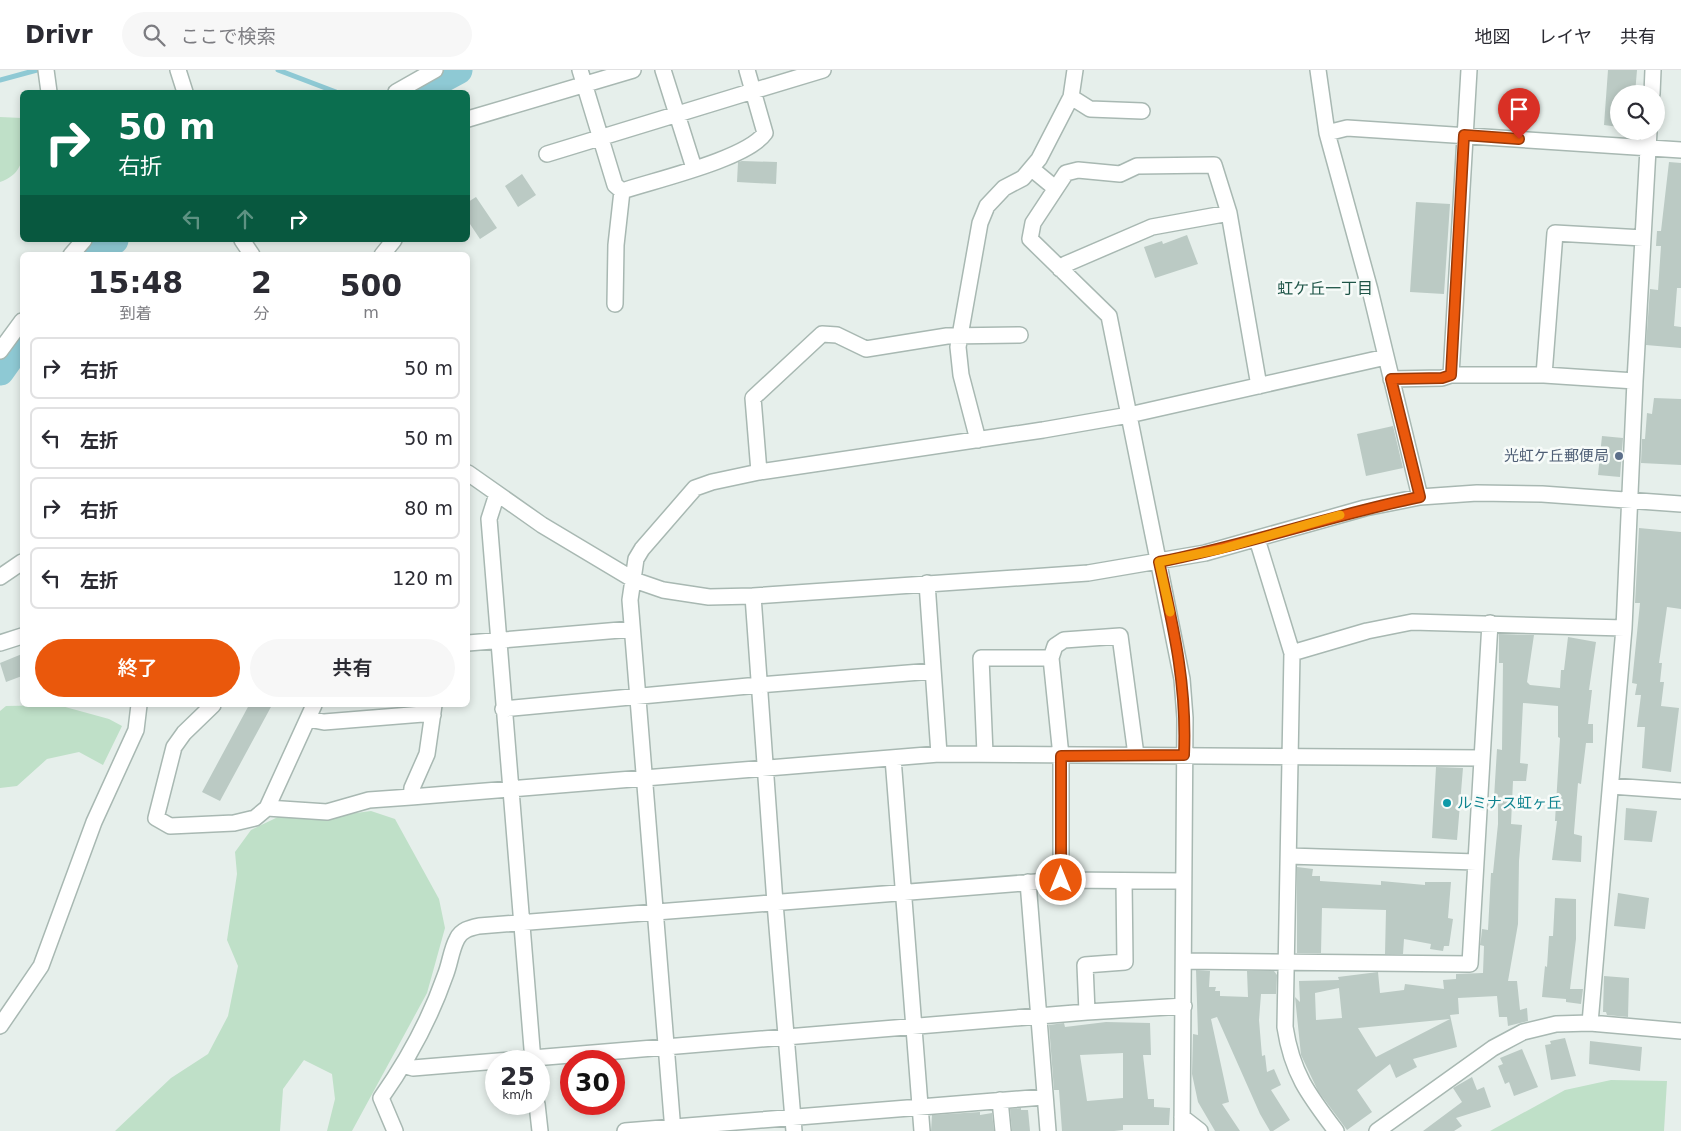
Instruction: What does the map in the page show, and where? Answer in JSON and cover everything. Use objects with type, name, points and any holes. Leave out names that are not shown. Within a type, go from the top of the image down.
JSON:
[{"type":"street","points":[[46,70],[49,90]]},
{"type":"street","points":[[178,70],[184,90]]},
{"type":"street","points":[[412,89],[435,70]]},
{"type":"street","points":[[580,70],[615,185],[622,191]]},
{"type":"street","points":[[470,118],[633,70]]},
{"type":"street","points":[[664,70],[694,168]]},
{"type":"street","points":[[622,191],[737,154],[760,141],[765,133],[748,70]]},
{"type":"street","points":[[548,154],[823,70]]},
{"type":"street","points":[[978,440],[961,375],[958,336],[980,223],[987,206],[1004,188],[1023,178],[1032,169],[1071,97],[1075,70]]},
{"type":"street","points":[[1318,70],[1327,133],[1370,290],[1420,497]]},
{"type":"street","points":[[1451,375],[1468,70]]},
{"type":"street","points":[[1652,85],[1653,70]]},
{"type":"street","points":[[1071,97],[1090,109],[1142,111]]},
{"type":"street","points":[[1327,133],[1347,128],[1681,150]]},
{"type":"street","points":[[1590,1023],[1624,628],[1648,140]]},
{"type":"street","points":[[1200,1131],[1182,1124],[1185,718],[1182,679],[1109,316],[1030,239],[1033,223],[1066,173],[1078,170],[1120,174],[1137,166],[1214,164],[1229,213],[1259,386]]},
{"type":"street","points":[[1032,169],[1055,188]]},
{"type":"street","points":[[615,304],[616,245],[622,191]]},
{"type":"street","points":[[1060,269],[1066,264],[1152,227],[1229,213]]},
{"type":"street","points":[[1544,375],[1555,233],[1643,238]]},
{"type":"street","points":[[74,252],[82,242]]},
{"type":"street","points":[[384,252],[392,242]]},
{"type":"street","points":[[0,351],[20,324]]},
{"type":"street","points":[[759,472],[753,398],[822,334],[838,334],[866,350],[947,336],[1020,335]]},
{"type":"street","points":[[673,1129],[630,600],[636,559],[695,488],[712,482],[759,472],[978,440],[1129,415],[1386,357]]},
{"type":"street","points":[[1391,379],[1442,378],[1451,375],[1544,375],[1635,381]]},
{"type":"street","points":[[470,474],[542,525],[634,580],[663,590],[709,597],[754,596],[1088,573],[1159,562],[1258,539],[1356,510],[1420,497],[1477,493],[1524,494],[1681,504]]},
{"type":"street","points":[[497,494],[489,520],[532,1050]]},
{"type":"street","points":[[1258,539],[1292,653],[1285,1027],[1289,1053],[1307,1091],[1336,1131]]},
{"type":"street","points":[[0,577],[20,563]]},
{"type":"street","points":[[927,583],[940,754]]},
{"type":"street","points":[[754,596],[775,903],[794,1125]]},
{"type":"street","points":[[1292,653],[1367,631],[1412,622],[1624,628]]},
{"type":"street","points":[[1184,961],[1470,964],[1490,623]]},
{"type":"street","points":[[470,643],[632,629]]},
{"type":"street","points":[[1061,880],[1061,756],[1052,658],[1055,646],[1064,640],[1120,636],[1136,755]]},
{"type":"street","points":[[0,644],[20,637]]},
{"type":"street","points":[[986,754],[981,658],[1052,658]]},
{"type":"street","points":[[503,709],[637,698],[759,685],[933,672]]},
{"type":"street","points":[[0,1026],[40,966],[94,822],[136,730],[139,707]]},
{"type":"street","points":[[211,707],[184,733],[174,747],[156,818],[170,826],[234,823],[255,818],[267,808],[311,712],[324,722],[423,714],[434,710],[427,754],[412,788],[411,798]]},
{"type":"street","points":[[267,808],[327,812],[369,800],[940,754],[1482,758]]},
{"type":"street","points":[[893,758],[922,1131]]},
{"type":"street","points":[[1611,786],[1681,791]]},
{"type":"street","points":[[1289,856],[1476,862]]},
{"type":"street","points":[[395,1131],[381,1098],[404,1065],[445,976],[457,938],[467,928],[1028,882],[1061,880],[1184,881]]},
{"type":"street","points":[[1087,1012],[1085,965],[1124,962],[1124,881]]},
{"type":"street","points":[[1028,882],[1048,1131]]},
{"type":"street","points":[[550,1058],[787,1036],[1184,1006]]},
{"type":"street","points":[[1376,1131],[1493,1048],[1523,1032],[1556,1024],[1590,1023],[1681,1031]]},
{"type":"street","points":[[404,1065],[413,1068],[485,1063]]},
{"type":"street","points":[[625,1131],[794,1125],[920,1108],[1044,1097]]},
{"type":"street","points":[[1000,1100],[1003,1131]]},
{"type":"street","points":[[538,1115],[540,1131]]},
{"type":"green space","points":[[0,117],[20,118],[20,166],[10,177],[0,182]]},
{"type":"green space","points":[[6,706],[65,707],[109,719],[122,726],[103,765],[79,752],[47,759],[17,786],[0,788],[0,711]]},
{"type":"green space","points":[[371,811],[395,819],[439,899],[445,928],[427,993],[352,1131],[327,1131],[335,1099],[332,1074],[304,1060],[283,1089],[280,1131],[115,1131],[171,1078],[208,1054],[228,1016],[238,966],[227,940],[237,874],[235,852],[251,830],[278,817],[326,817]]},
{"type":"green space","points":[[1611,1080],[1667,1081],[1664,1131],[1490,1131],[1565,1090]]},
{"type":"building","points":[[1608,70],[1637,70],[1636,85],[1610,85],[1610,126],[1604,125]]},
{"type":"building","points":[[738,162],[777,162],[776,184],[737,182]]},
{"type":"building","points":[[1669,162],[1681,163],[1681,288],[1677,288],[1674,326],[1681,327],[1681,348],[1646,345],[1650,289],[1658,290],[1661,246],[1656,246],[1657,231],[1661,231]]},
{"type":"building","points":[[522,174],[536,195],[518,207],[505,186]]},
{"type":"building","points":[[476,197],[497,228],[480,239],[470,224],[470,201]]},
{"type":"building","points":[[1416,202],[1450,204],[1444,294],[1410,292]]},
{"type":"building","points":[[1187,235],[1198,264],[1155,278],[1144,247],[1162,241],[1163,244]]},
{"type":"building","points":[[1654,398],[1681,399],[1681,465],[1641,463],[1642,439],[1645,439],[1647,413],[1652,414]]},
{"type":"building","points":[[1393,426],[1403,468],[1366,476],[1357,434]]},
{"type":"building","points":[[1602,436],[1623,438],[1620,477],[1598,475]]},
{"type":"building","points":[[1639,528],[1681,532],[1681,609],[1667,607],[1659,663],[1662,663],[1660,682],[1664,682],[1661,706],[1679,708],[1671,772],[1642,768],[1645,727],[1637,727],[1641,695],[1635,695],[1637,684],[1632,683],[1640,603],[1635,603]]},
{"type":"building","points":[[1499,634],[1534,635],[1527,682],[1530,685],[1560,688],[1561,670],[1564,670],[1568,637],[1596,642],[1589,690],[1592,690],[1588,724],[1593,724],[1593,743],[1586,743],[1581,784],[1578,783],[1574,832],[1574,834],[1582,836],[1581,862],[1552,860],[1557,821],[1555,821],[1560,738],[1558,737],[1558,706],[1523,703],[1520,763],[1528,764],[1526,781],[1513,781],[1511,824],[1522,825],[1519,861],[1518,924],[1508,981],[1517,981],[1520,1010],[1527,1008],[1528,1021],[1508,1026],[1507,1017],[1499,1017],[1497,996],[1458,998],[1459,1014],[1450,1015],[1457,1047],[1413,1059],[1417,1067],[1396,1078],[1390,1064],[1357,1090],[1372,1112],[1347,1130],[1318,1091],[1301,1055],[1295,997],[1300,1002],[1299,981],[1339,980],[1338,977],[1378,972],[1380,993],[1404,990],[1405,984],[1444,989],[1443,980],[1456,979],[1456,974],[1483,973],[1484,946],[1480,945],[1482,929],[1488,930],[1491,873],[1493,873],[1498,824],[1498,799],[1494,798],[1497,749],[1502,750],[1503,663],[1499,663]],"holes":[[[1339,988],[1342,1018],[1316,1020],[1315,993]],[[1450,1019],[1376,1057],[1358,1028]]]},
{"type":"building","points":[[20,655],[20,677],[6,682],[0,663]]},
{"type":"building","points":[[248,707],[271,707],[220,801],[202,792]]},
{"type":"building","name":"ルミナス虹ヶ丘","points":[[1436,767],[1463,768],[1457,840],[1432,838]]},
{"type":"building","points":[[1626,808],[1657,811],[1652,842],[1624,840]]},
{"type":"building","points":[[1297,867],[1313,869],[1312,876],[1320,876],[1320,881],[1381,885],[1381,881],[1425,885],[1425,882],[1451,882],[1448,918],[1453,919],[1449,946],[1444,946],[1443,951],[1430,949],[1431,944],[1404,939],[1403,954],[1385,954],[1386,910],[1322,908],[1321,953],[1297,953]]},
{"type":"building","points":[[1618,893],[1649,898],[1645,929],[1614,926]]},
{"type":"building","points":[[1555,898],[1576,899],[1576,939],[1570,989],[1583,989],[1581,1004],[1566,1002],[1566,999],[1542,997],[1545,966],[1547,967],[1549,936],[1553,936]]},
{"type":"building","points":[[1196,970],[1210,971],[1209,987],[1216,987],[1215,991],[1220,991],[1220,996],[1248,997],[1247,971],[1274,971],[1277,975],[1276,994],[1261,994],[1259,1020],[1262,1056],[1265,1055],[1267,1072],[1274,1069],[1281,1085],[1271,1090],[1290,1120],[1273,1131],[1270,1131],[1260,1114],[1217,1017],[1211,1019],[1229,1102],[1222,1104],[1240,1131],[1215,1131],[1198,1102],[1192,1074],[1193,1034],[1198,1035]]},
{"type":"building","points":[[1604,976],[1629,978],[1628,1017],[1607,1015],[1606,1012],[1603,1012]]},
{"type":"building","points":[[1106,1022],[1150,1023],[1151,1055],[1143,1055],[1148,1099],[1154,1099],[1154,1107],[1170,1108],[1169,1125],[1123,1125],[1123,1130],[1114,1131],[1062,1131],[1059,1090],[1054,1090],[1049,1025],[1064,1023],[1065,1027]],"holes":[[[1123,1053],[1123,1098],[1087,1101],[1080,1055]]]},
{"type":"building","points":[[1565,1038],[1576,1076],[1551,1080],[1545,1045],[1551,1044],[1550,1041]]},
{"type":"building","points":[[1590,1041],[1642,1047],[1640,1071],[1589,1064]]},
{"type":"building","points":[[1522,1049],[1538,1087],[1514,1096],[1509,1082],[1505,1084],[1498,1066],[1503,1064],[1500,1058]]},
{"type":"building","points":[[1472,1077],[1477,1090],[1484,1087],[1491,1107],[1456,1118],[1462,1126],[1454,1131],[1423,1131],[1462,1102],[1453,1088]]},
{"type":"building","points":[[1021,1108],[1021,1110],[1028,1110],[1030,1131],[1012,1131],[1010,1109]]},
{"type":"building","points":[[980,1112],[980,1115],[992,1113],[994,1131],[931,1131],[932,1115]]},
{"type":"waterway","points":[[0,80],[37,70]]},
{"type":"waterway","points":[[278,70],[331,90]]},
{"type":"waterway","points":[[421,90],[458,70]]},
{"type":"waterway","points":[[92,252],[110,242]]},
{"type":"waterway","points":[[0,371],[20,343]]},
{"type":"slow traffic","points":[[1170,612],[1159,562],[1222,549],[1340,515]]},
{"type":"place","name":"光虹ケ丘郵便局","points":[[1619,456]]},
{"type":"place","name":"ルミナス虹ヶ丘","points":[[1447,803]]},
{"type":"district","name":"虹ケ丘一丁目","points":[[1325,288]]},
{"type":"route","points":[[1061,880],[1061,756],[1184,755],[1185,718],[1182,679],[1177,644],[1159,562],[1222,549],[1364,508],[1420,497],[1391,379],[1442,378],[1451,375],[1464,135],[1519,139]]}]
